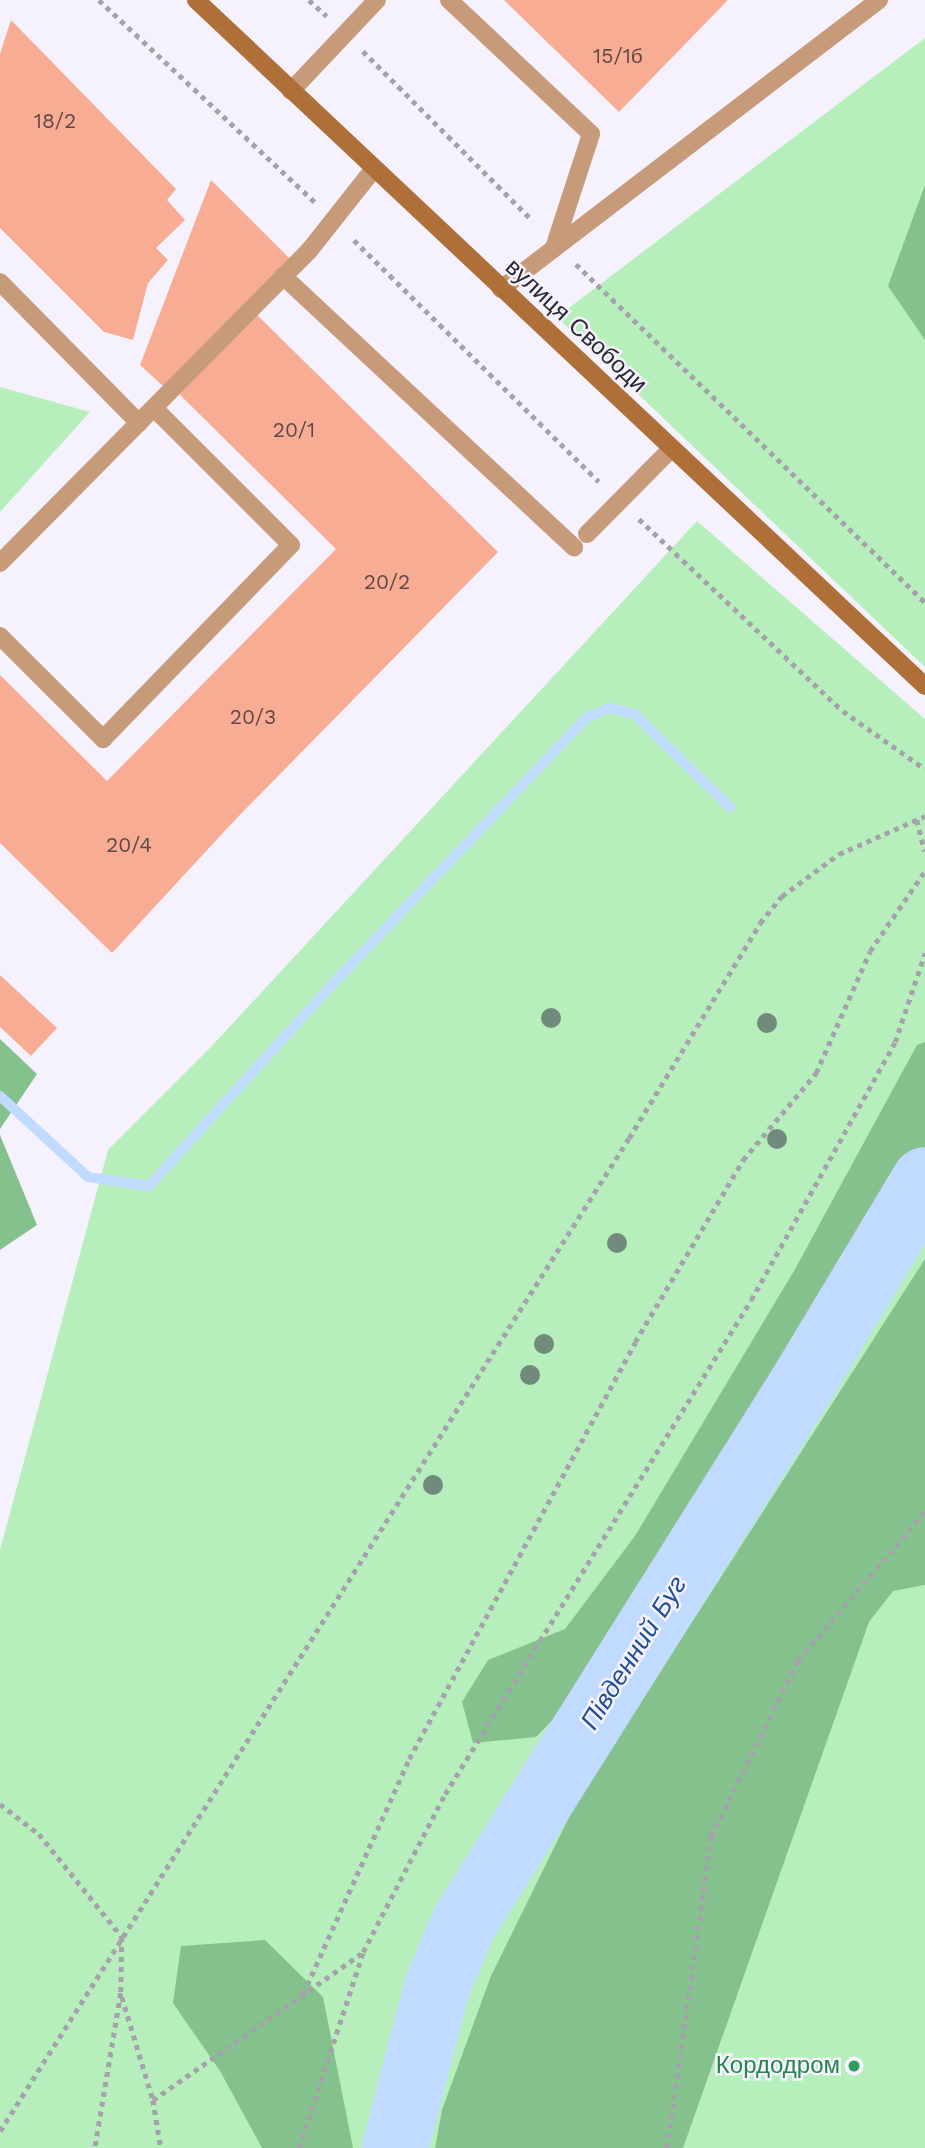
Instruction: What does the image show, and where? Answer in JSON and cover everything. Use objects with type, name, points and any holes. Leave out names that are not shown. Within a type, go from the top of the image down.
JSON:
[{"type":"main road","name":"вулиця Свободи","points":[[196,0],[373,170],[925,686]]},
{"type":"lane","points":[[291,91],[377,0]]},
{"type":"lane","points":[[449,0],[591,134],[555,245]]},
{"type":"lane","points":[[501,289],[555,245],[879,0]]},
{"type":"lane","points":[[0,563],[283,276],[373,170]]},
{"type":"lane","points":[[283,276],[574,547]]},
{"type":"lane","points":[[0,282],[139,423]]},
{"type":"lane","points":[[0,636],[103,739],[291,545],[154,408]]},
{"type":"lane","points":[[587,534],[671,449]]},
{"type":"path","points":[[99,0],[332,218],[620,502],[844,711],[925,769]]},
{"type":"path","points":[[309,0],[555,245],[925,603]]},
{"type":"path","points":[[0,2131],[564,1242],[760,923],[782,896],[839,854],[925,816]]},
{"type":"path","points":[[918,820],[925,826]]},
{"type":"path","points":[[918,820],[925,851]]},
{"type":"path","points":[[303,1994],[409,1759],[635,1342],[743,1160],[816,1073],[870,951],[925,871]]},
{"type":"path","points":[[299,2148],[363,1952],[445,1794],[751,1300],[895,1042],[925,953]]},
{"type":"path","points":[[667,2148],[711,1836],[798,1660],[925,1512]]},
{"type":"path","points":[[0,1804],[40,1834],[122,1937],[121,1993],[95,2148]]},
{"type":"path","points":[[153,2100],[363,1952]]},
{"type":"path","points":[[121,1993],[153,2100],[161,2148]]},
{"type":"green space","points":[[925,38],[925,667],[557,317]]},
{"type":"green space","points":[[925,185],[925,340],[888,286]]},
{"type":"green space","points":[[0,387],[90,412],[0,512]]},
{"type":"green space","points":[[697,521],[925,719],[925,2148],[0,2148],[0,1550],[108,1150],[210,1048]]},
{"type":"green space","points":[[0,1039],[37,1074],[0,1129]]},
{"type":"green space","points":[[925,1042],[925,1149],[703,1520],[584,1688],[536,1737],[473,1743],[462,1702],[488,1660],[565,1629],[635,1536],[794,1271],[917,1045]]},
{"type":"green space","points":[[0,1135],[37,1225],[0,1250]]},
{"type":"green space","points":[[925,1259],[925,1585],[893,1591],[869,1622],[683,2148],[435,2148],[442,2110],[491,1976],[576,1803]]},
{"type":"green space","points":[[265,1940],[323,1997],[353,2148],[262,2148],[220,2071],[173,2003],[181,1946]]},
{"type":"building","points":[[504,0],[728,0],[619,112]]},
{"type":"building","points":[[11,20],[176,189],[167,200],[185,220],[156,248],[168,260],[148,283],[133,340],[104,332],[0,228],[0,54]]},
{"type":"building","points":[[211,180],[290,259],[163,386],[140,365]]},
{"type":"building","points":[[252,310],[498,552],[233,822],[112,953],[0,843],[0,675],[107,781],[336,549],[174,389]]},
{"type":"building","points":[[0,975],[57,1028],[31,1056],[0,1027]]},
{"type":"waterway","points":[[0,1096],[88,1177],[149,1186],[329,988],[586,718],[610,708],[634,714],[730,807]]},
{"type":"waterway","name":"Південний Буг","points":[[395,2148],[437,1987],[465,1921],[801,1386],[925,1180]]},
{"type":"place","name":"Кордодром","points":[[854,2066]]}]
